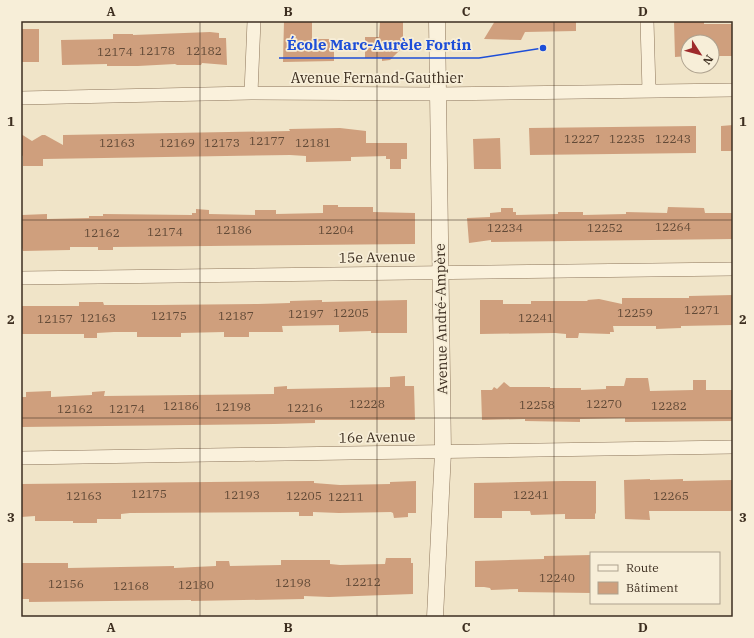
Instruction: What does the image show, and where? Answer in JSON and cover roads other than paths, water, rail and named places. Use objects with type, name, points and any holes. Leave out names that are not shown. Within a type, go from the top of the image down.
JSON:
[{"type":"street","points":[[251,93],[254,21]]},
{"type":"street","name":"Avenue André-Ampère","points":[[435,617],[443,452],[437,21]]},
{"type":"street","points":[[647,21],[649,91]]},
{"type":"street","name":"Avenue Fernand-Gauthier","points":[[21,98],[251,93],[438,94],[733,90]]},
{"type":"street","name":"15e Avenue","points":[[21,278],[733,269]]},
{"type":"street","name":"16e Avenue","points":[[21,458],[733,447]]},
{"type":"place","name":"École Marc-Aurèle Fortin","points":[[543,48]]}]
